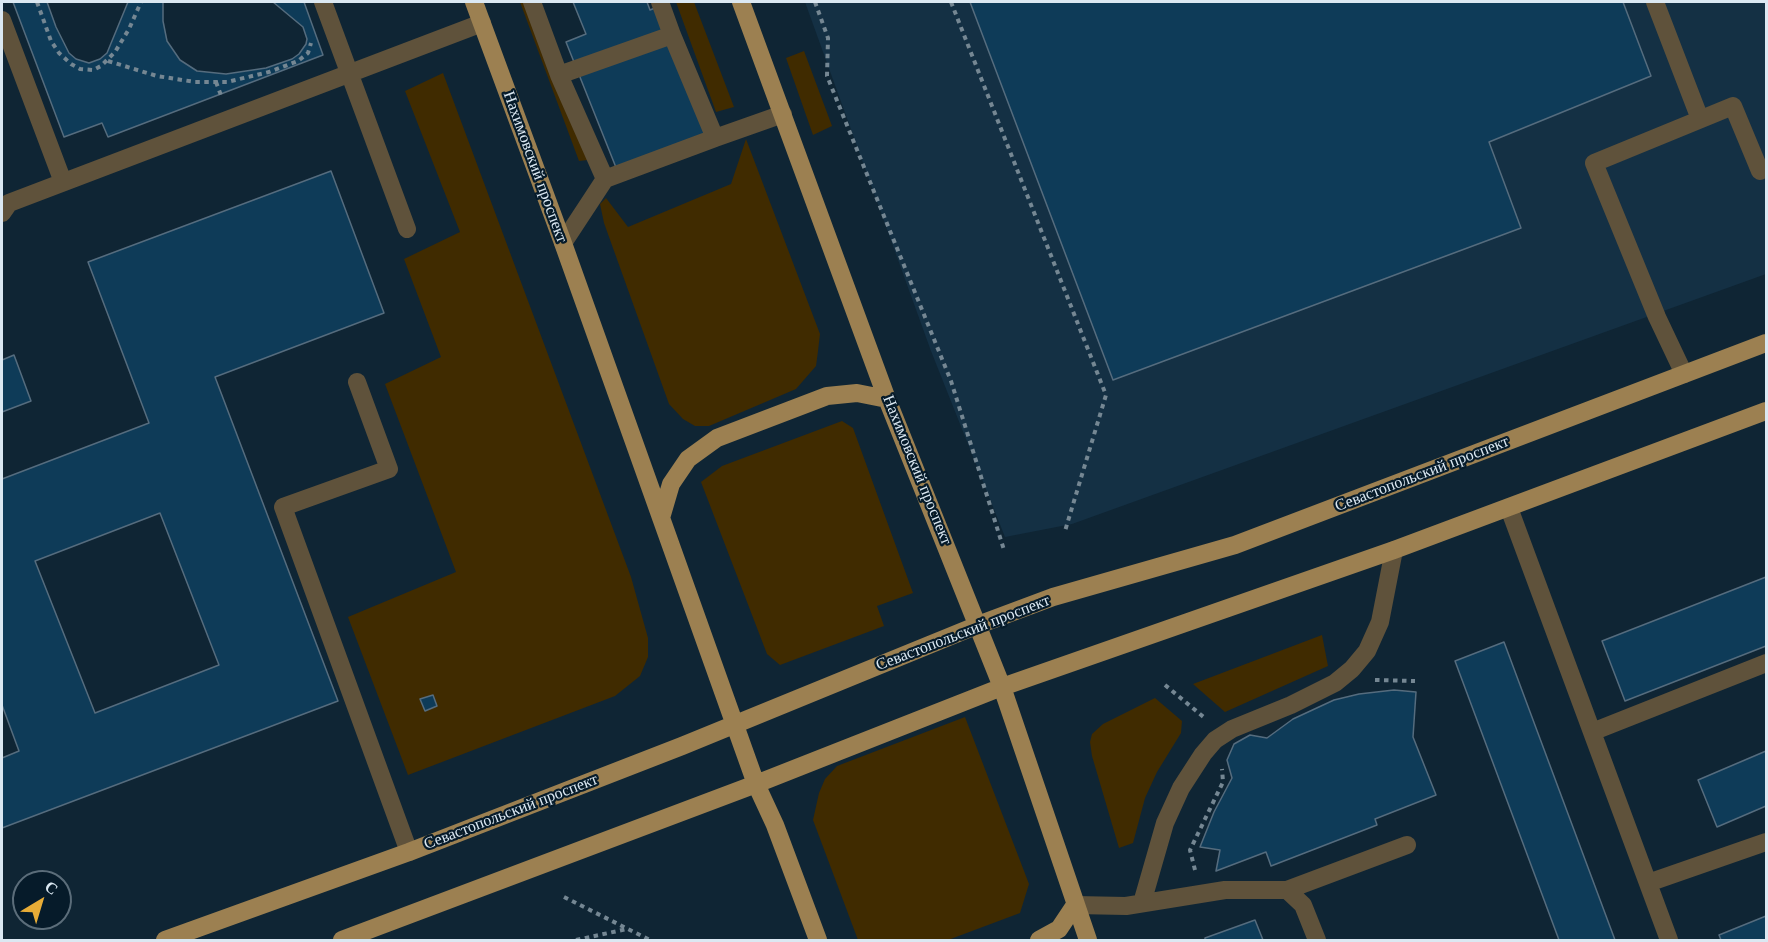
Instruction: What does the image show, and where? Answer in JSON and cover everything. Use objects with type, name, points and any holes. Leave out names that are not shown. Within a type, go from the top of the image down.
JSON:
[{"type":"main road","name":"Нахимовский проспект","points":[[474,2],[563,243],[756,784],[775,825],[818,940]]},
{"type":"main road","name":"Нахимовский проспект","points":[[741,2],[887,399],[1002,687],[1088,940]]},
{"type":"main road","name":"Севастопольский проспект","points":[[165,940],[409,852],[1053,597],[1236,545],[1767,343]]},
{"type":"main road","points":[[661,518],[671,484],[688,459],[717,438],[827,396],[857,393],[887,399]]},
{"type":"main road","points":[[342,940],[756,784],[1002,687],[1394,550],[1767,411]]},
{"type":"main road","points":[[1039,940],[1059,929],[1075,905]]},
{"type":"lane","points":[[323,2],[407,229]]},
{"type":"lane","points":[[532,2],[559,75],[604,179]]},
{"type":"lane","points":[[660,2],[715,138]]},
{"type":"lane","points":[[1655,2],[1700,119]]},
{"type":"lane","points":[[2,20],[63,182]]},
{"type":"lane","points":[[4,206],[482,23]]},
{"type":"lane","points":[[559,75],[672,35]]},
{"type":"lane","points":[[1684,374],[1657,317],[1594,163],[1734,106],[1760,171]]},
{"type":"lane","points":[[563,243],[604,179],[783,114]]},
{"type":"lane","points":[[357,382],[389,469],[283,507],[409,852]]},
{"type":"lane","points":[[1509,508],[1669,940]]},
{"type":"lane","points":[[1142,903],[1165,823],[1181,788],[1203,754],[1215,740],[1232,729],[1291,705],[1335,683],[1352,669],[1367,651],[1380,622],[1394,550]]},
{"type":"lane","points":[[1592,732],[1767,663]]},
{"type":"lane","points":[[1648,883],[1767,842]]},
{"type":"lane","points":[[1075,905],[1126,906],[1225,890],[1287,890],[1407,845]]},
{"type":"lane","points":[[1287,890],[1303,905],[1317,940]]},
{"type":"path","points":[[37,2],[51,41],[59,53],[80,69],[93,70],[108,61],[129,29],[141,2]]},
{"type":"path","points":[[815,2],[828,38],[827,76],[951,381],[1004,550]]},
{"type":"path","points":[[951,2],[1106,395],[1065,531]]},
{"type":"path","points":[[108,61],[157,76],[195,82],[227,82],[269,72],[297,61],[308,53],[312,41],[311,35]]},
{"type":"path","points":[[216,82],[220,94]]},
{"type":"path","points":[[1365,681],[1392,679],[1415,681]]},
{"type":"path","points":[[1165,685],[1214,726]]},
{"type":"path","points":[[1202,893],[1190,850],[1223,782],[1221,765]]},
{"type":"path","points":[[564,897],[650,940]]},
{"type":"path","points":[[576,940],[627,929]]},
{"type":"shaded area","points":[[520,2],[530,2],[588,160],[579,161]]},
{"type":"shaded area","points":[[676,2],[694,2],[734,107],[716,112]]},
{"type":"shaded area","points":[[805,2],[1766,2],[1766,274],[1072,524],[1005,537],[931,351]]},
{"type":"shaded area","points":[[804,51],[832,126],[813,135],[786,58]]},
{"type":"shaded area","points":[[443,73],[631,577],[648,638],[648,657],[640,676],[615,696],[408,775],[348,617],[456,572],[385,384],[441,357],[404,259],[460,232],[405,91]]},
{"type":"shaded area","points":[[746,139],[820,334],[816,366],[796,389],[709,426],[695,426],[683,419],[669,404],[604,223],[600,204],[606,198],[628,227],[731,184]]},
{"type":"shaded area","points":[[842,421],[853,428],[913,593],[877,606],[884,626],[780,665],[767,654],[701,482],[722,466]]},
{"type":"shaded area","points":[[1322,635],[1328,666],[1225,712],[1193,684]]},
{"type":"shaded area","points":[[1155,698],[1182,721],[1181,733],[1157,772],[1145,798],[1133,843],[1119,848],[1090,742],[1092,734],[1103,724]]},
{"type":"shaded area","points":[[965,717],[1029,884],[1020,913],[948,940],[858,940],[813,820],[819,793],[825,779],[837,766]]},
{"type":"building","points":[[13,2],[304,2],[323,55],[108,137],[102,123],[64,137]]},
{"type":"building","points":[[47,2],[128,2],[107,53],[100,59],[89,63],[76,59],[69,53]]},
{"type":"building","points":[[163,2],[273,2],[303,27],[307,39],[306,44],[292,59],[266,68],[226,74],[197,71],[180,60],[167,41],[163,21]]},
{"type":"building","points":[[573,2],[647,2],[650,10],[660,6],[710,133],[617,170],[566,42],[586,34]]},
{"type":"building","points":[[970,2],[1623,2],[1651,76],[1489,142],[1521,228],[1113,380]]},
{"type":"building","points":[[331,171],[384,313],[215,377],[338,701],[2,828],[2,758],[19,751],[2,705],[2,479],[149,423],[88,262]],"holes":[[[160,513],[219,665],[95,713],[35,561]]]},
{"type":"building","points":[[14,355],[31,401],[2,412],[2,360]]},
{"type":"building","points":[[1766,577],[1766,646],[1625,701],[1602,641]]},
{"type":"building","points":[[1504,642],[1615,940],[1559,940],[1455,661]]},
{"type":"building","points":[[1394,690],[1416,692],[1413,737],[1436,795],[1375,819],[1377,825],[1271,866],[1266,852],[1216,871],[1220,850],[1200,847],[1214,812],[1232,778],[1227,760],[1234,744],[1250,735],[1267,738],[1293,719],[1334,700],[1359,694]]},
{"type":"building","points":[[433,695],[437,706],[425,711],[420,699]]},
{"type":"building","points":[[1766,751],[1766,806],[1717,827],[1698,780]]},
{"type":"building","points":[[1766,916],[1766,940],[1721,940],[1719,935]]},
{"type":"building","points":[[1255,920],[1263,940],[1205,940],[1205,938]]}]
